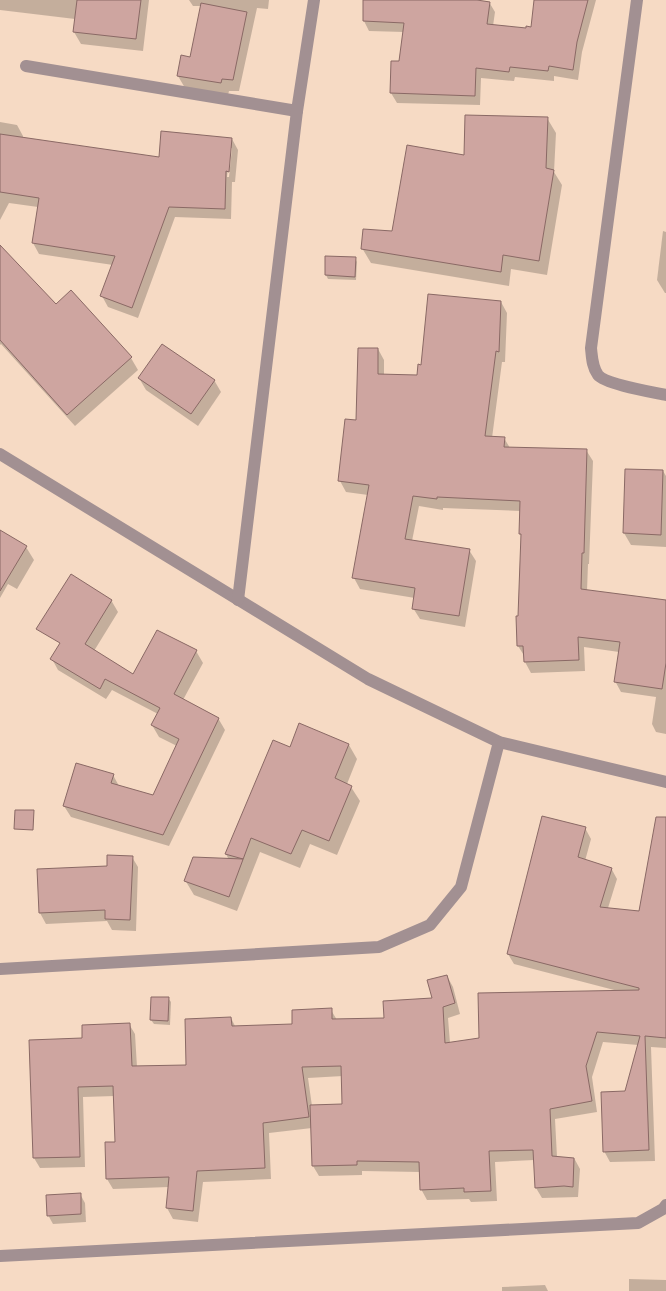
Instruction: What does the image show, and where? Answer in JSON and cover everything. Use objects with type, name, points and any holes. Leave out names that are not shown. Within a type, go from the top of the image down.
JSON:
[{"type":"street","points":[[238,600],[297,111],[314,0]]},
{"type":"street","points":[[637,0],[591,348],[593,366],[598,376],[611,382],[666,395]]},
{"type":"street","points":[[26,66],[297,111]]},
{"type":"street","points":[[0,454],[368,679],[499,742],[666,782]]},
{"type":"street","points":[[0,969],[379,947],[430,925],[461,887],[499,742]]},
{"type":"street","points":[[0,1256],[638,1223],[663,1209],[666,1205]]},
{"type":"building","points":[[77,0],[141,0],[136,39],[73,32]]},
{"type":"building","points":[[363,0],[477,0],[490,2],[487,24],[526,28],[526,26],[531,27],[534,0],[588,0],[577,42],[573,70],[549,66],[548,71],[510,67],[509,72],[476,68],[475,96],[390,93],[391,61],[399,61],[404,23],[363,21]]},
{"type":"building","points":[[201,3],[247,12],[233,80],[222,79],[221,83],[177,76],[181,55],[190,57]]},
{"type":"building","points":[[465,115],[548,117],[546,168],[554,170],[539,261],[503,255],[501,272],[361,249],[363,229],[392,231],[407,145],[464,155]]},
{"type":"building","points":[[161,131],[232,138],[229,172],[226,171],[225,209],[169,207],[132,308],[100,296],[115,256],[32,243],[39,198],[0,192],[0,134],[159,157]]},
{"type":"building","points":[[0,245],[56,304],[71,290],[132,357],[67,415],[0,340]]},
{"type":"building","points":[[325,256],[356,257],[355,277],[325,275]]},
{"type":"building","points":[[428,294],[501,301],[499,352],[496,351],[485,436],[505,437],[504,447],[587,449],[584,553],[582,553],[581,589],[666,600],[666,663],[662,689],[614,682],[620,642],[578,637],[579,660],[524,662],[523,646],[517,646],[516,616],[518,616],[521,534],[519,534],[520,501],[437,497],[437,499],[413,496],[405,539],[470,549],[459,616],[412,609],[415,588],[352,578],[369,485],[338,481],[345,419],[356,420],[358,348],[378,348],[378,374],[417,375],[418,364],[421,365]]},
{"type":"building","points":[[162,344],[215,380],[191,414],[138,378]]},
{"type":"building","points":[[625,469],[663,470],[661,535],[623,533]]},
{"type":"building","points":[[0,530],[27,546],[0,591]]},
{"type":"building","points":[[71,574],[112,600],[85,644],[133,674],[157,630],[197,650],[174,694],[219,718],[163,835],[63,806],[76,763],[114,774],[111,783],[153,795],[179,739],[151,725],[160,708],[105,679],[100,689],[50,659],[60,643],[36,629]]},
{"type":"building","points":[[299,723],[349,744],[335,778],[352,786],[329,841],[302,830],[291,854],[251,838],[229,897],[184,881],[193,857],[243,859],[225,854],[273,740],[290,747]]},
{"type":"building","points":[[15,810],[34,810],[33,830],[14,829]]},
{"type":"building","points":[[542,816],[586,827],[578,857],[612,868],[600,907],[639,911],[656,817],[666,817],[666,1038],[645,1036],[649,1150],[603,1152],[601,1092],[625,1091],[640,1036],[597,1032],[586,1066],[592,1101],[550,1109],[552,1156],[574,1158],[573,1187],[564,1186],[535,1188],[533,1150],[489,1151],[491,1191],[464,1192],[464,1188],[420,1190],[419,1162],[357,1161],[357,1165],[312,1166],[310,1105],[342,1104],[341,1066],[302,1067],[309,1117],[263,1123],[265,1168],[197,1171],[193,1211],[166,1208],[169,1177],[106,1179],[105,1142],[115,1142],[113,1086],[78,1087],[80,1157],[33,1158],[29,1040],[82,1038],[82,1025],[130,1023],[132,1066],[186,1065],[185,1019],[231,1017],[232,1026],[292,1024],[292,1010],[332,1008],[332,1019],[384,1018],[383,1001],[432,998],[427,980],[447,975],[455,1003],[443,1007],[445,1043],[479,1038],[478,993],[639,990],[639,988],[507,954]]},
{"type":"building","points":[[107,855],[133,856],[130,920],[105,919],[105,910],[39,913],[37,869],[107,866]]},
{"type":"building","points":[[151,997],[169,997],[168,1021],[150,1020]]},
{"type":"building","points":[[81,1193],[81,1214],[47,1216],[46,1195]]}]
